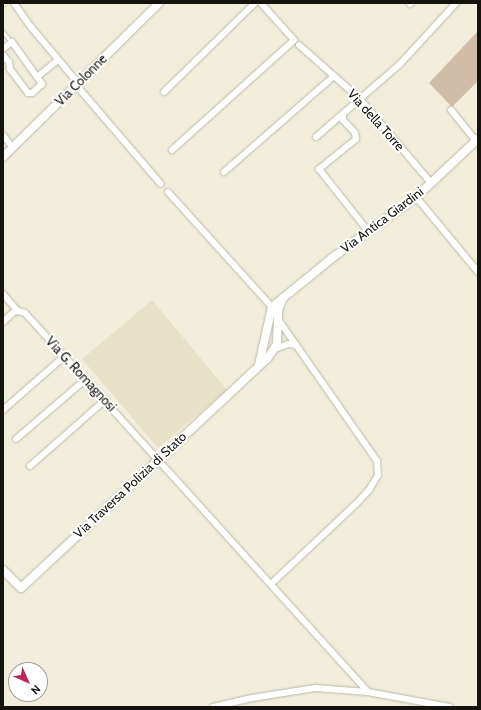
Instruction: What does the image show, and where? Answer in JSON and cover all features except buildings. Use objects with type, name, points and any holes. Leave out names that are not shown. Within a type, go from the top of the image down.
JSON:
[{"type":"street","points":[[14,3],[77,84],[161,184]]},
{"type":"street","name":"Via Colonne","points":[[3,157],[159,3]]},
{"type":"street","points":[[164,92],[256,3]]},
{"type":"street","name":"Via della Torre","points":[[261,3],[296,43],[360,99],[431,183]]},
{"type":"street","points":[[316,137],[400,64],[456,3]]},
{"type":"street","points":[[3,49],[12,42],[42,84],[32,93],[28,93],[10,69],[9,62],[3,55]]},
{"type":"street","points":[[172,150],[296,43]]},
{"type":"street","points":[[37,76],[58,60]]},
{"type":"street","points":[[224,172],[334,76]]},
{"type":"street","points":[[451,110],[477,140]]},
{"type":"street","name":"Via della Torre","points":[[343,114],[343,120],[355,133],[356,139],[319,169],[368,231]]},
{"type":"street","points":[[3,136],[13,148]]},
{"type":"street","name":"Via Antica Giardini","points":[[271,309],[368,231],[416,197],[477,140]]},
{"type":"street","points":[[168,192],[271,309],[278,323],[296,345],[377,461],[378,475],[369,490],[271,584]]},
{"type":"street","points":[[416,197],[478,272]]},
{"type":"street","name":"Via G. Romagnosi","points":[[3,294],[16,310],[26,314],[65,356],[368,692]]},
{"type":"street","points":[[276,349],[278,310],[283,298]]},
{"type":"street","points":[[259,365],[265,344],[271,309]]},
{"type":"street","points":[[3,322],[16,310]]},
{"type":"street","points":[[268,326],[278,323]]},
{"type":"street","points":[[265,344],[276,349]]},
{"type":"street","points":[[259,365],[276,349],[288,344],[296,345]]},
{"type":"street","points":[[3,410],[65,356]]},
{"type":"street","name":"Via Traversa Polizia di Stato","points":[[3,570],[21,588],[259,365]]},
{"type":"street","points":[[16,439],[86,380]]},
{"type":"street","points":[[30,466],[105,400]]},
{"type":"street","points":[[213,707],[252,698],[315,688],[368,692],[450,707]]},
{"type":"lane","points":[[3,32],[12,42]]},
{"type":"shaded area","points":[[478,31],[478,81],[452,107],[429,83]]},
{"type":"shaded area","points":[[152,300],[227,390],[158,448],[82,359]]}]
